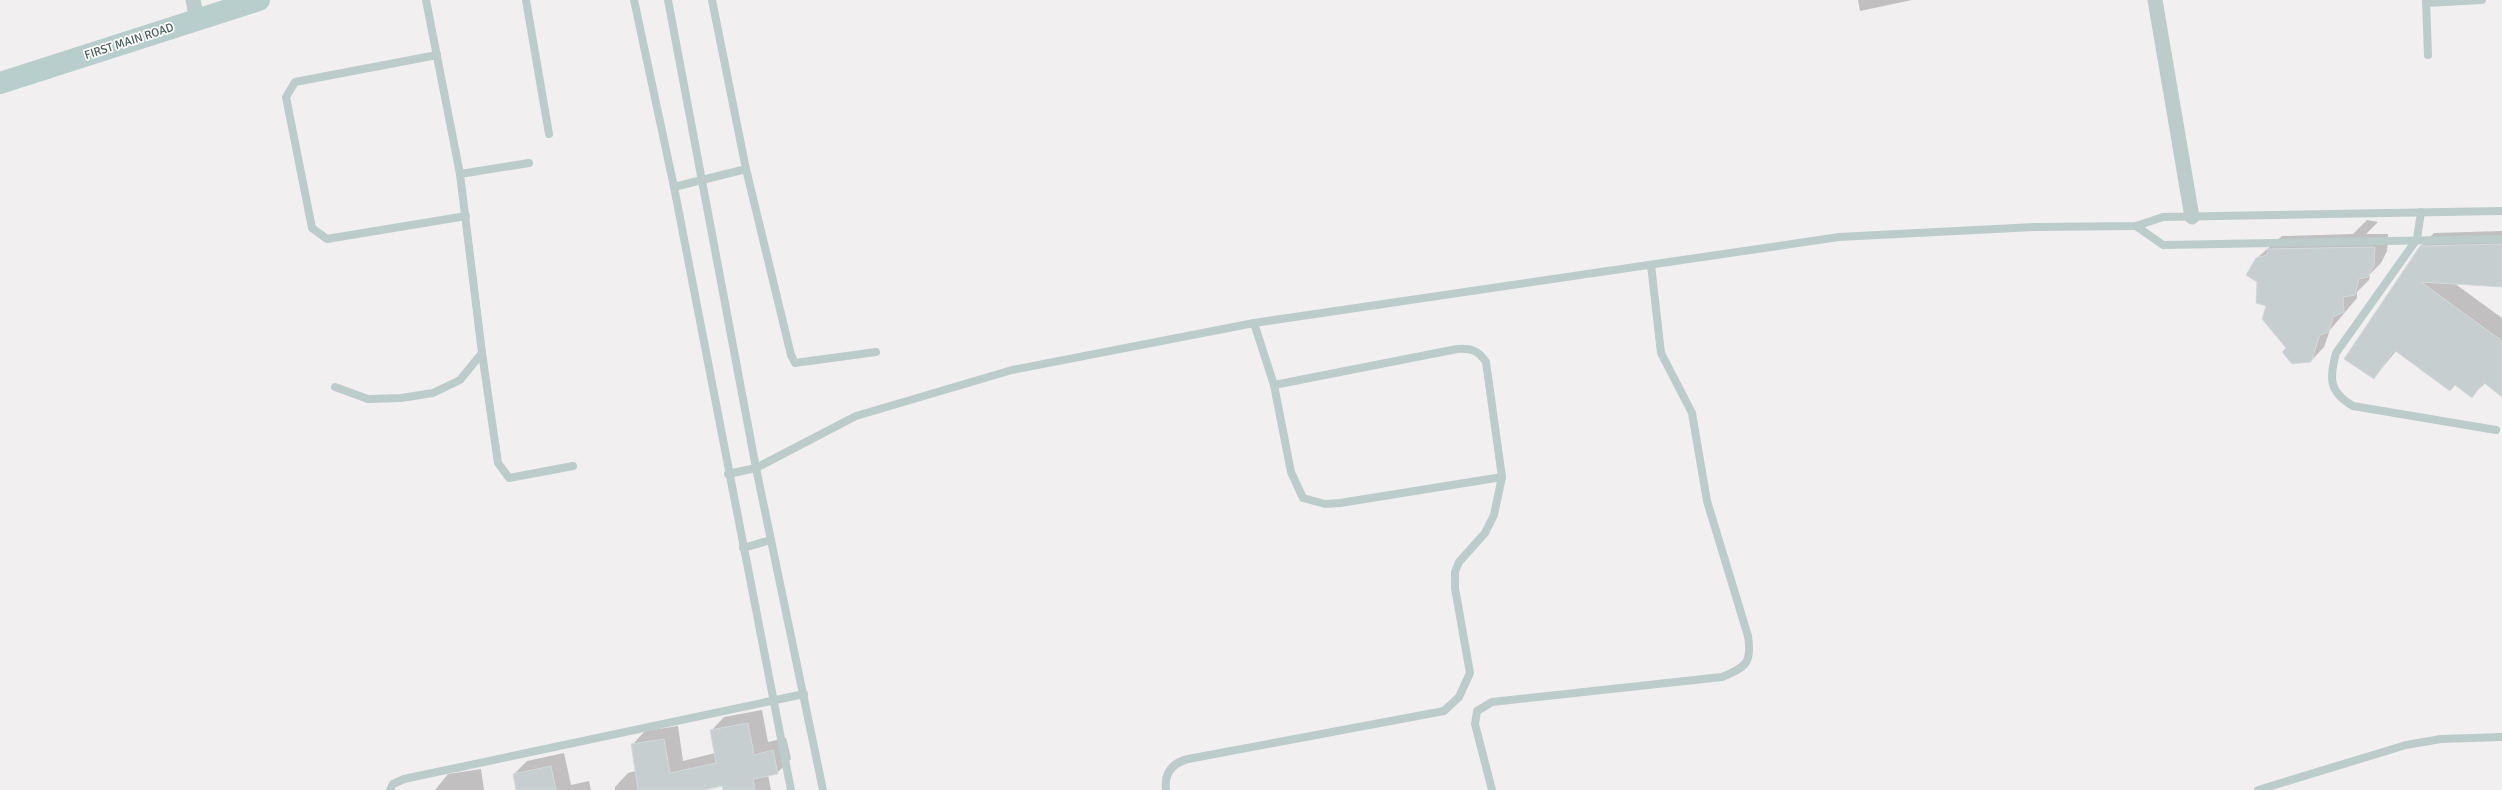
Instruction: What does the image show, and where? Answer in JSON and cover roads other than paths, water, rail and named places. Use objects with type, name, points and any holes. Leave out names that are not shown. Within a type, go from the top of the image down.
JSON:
[{"type":"street","name":"FIRST MAIN ROAD","points":[[0,82],[195,10],[259,0]]},
{"type":"street","points":[[2155,0],[2192,217]]},
{"type":"lane","points":[[426,0],[460,174],[482,353],[498,462],[509,478],[573,466]]},
{"type":"lane","points":[[526,0],[549,134]]},
{"type":"lane","points":[[634,0],[674,188],[728,474],[791,790]]},
{"type":"lane","points":[[668,0],[704,181],[756,468],[823,790]]},
{"type":"lane","points":[[712,0],[746,169],[791,355],[795,363],[876,352]]},
{"type":"lane","points":[[2428,54],[2426,1],[2482,0]]},
{"type":"lane","points":[[437,55],[295,82],[286,97],[312,228],[328,239],[466,216]]},
{"type":"lane","points":[[460,174],[529,163]]},
{"type":"lane","points":[[674,188],[746,169]]},
{"type":"lane","points":[[728,474],[756,468],[856,416],[997,374],[1254,323],[1840,237],[2035,227],[2136,226],[2163,217],[2502,211]]},
{"type":"lane","points":[[2421,212],[2417,239],[2336,353],[2330,373],[2333,386],[2341,399],[2353,406],[2496,430]]},
{"type":"lane","points":[[2136,226],[2163,245],[2502,238]]},
{"type":"lane","points":[[1492,790],[1475,724],[1477,712],[1492,702],[1722,677],[1737,671],[1747,663],[1750,654],[1748,636],[1707,501],[1692,413],[1662,352],[1651,265]]},
{"type":"lane","points":[[1254,323],[1274,385],[1291,472],[1303,498],[1325,504],[1340,503],[1502,477]]},
{"type":"lane","points":[[1166,790],[1167,774],[1172,766],[1178,762],[1444,711],[1459,697],[1470,673],[1455,588],[1455,572],[1459,562],[1484,533],[1494,515],[1502,477],[1486,362],[1480,354],[1470,348],[1274,385]]},
{"type":"lane","points":[[335,387],[368,399],[401,398],[433,393],[460,380],[482,353]]},
{"type":"lane","points":[[743,548],[771,540]]},
{"type":"lane","points":[[390,790],[393,784],[404,779],[804,694]]},
{"type":"lane","points":[[2258,790],[2406,745],[2447,738],[2502,737]]}]
